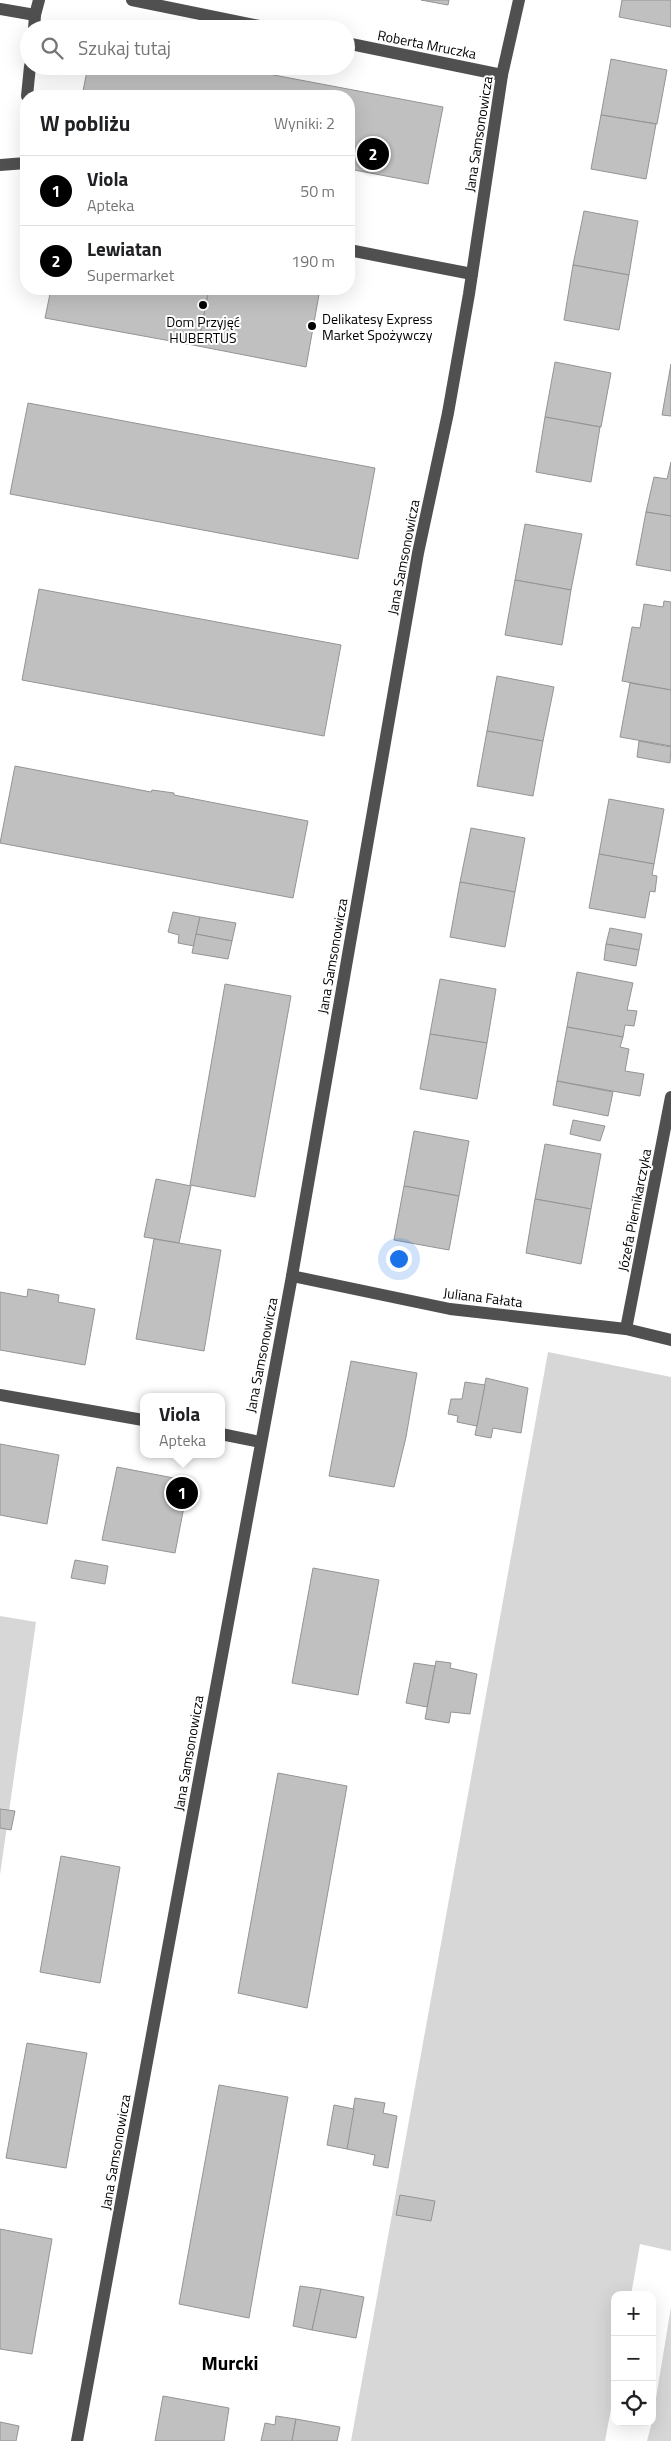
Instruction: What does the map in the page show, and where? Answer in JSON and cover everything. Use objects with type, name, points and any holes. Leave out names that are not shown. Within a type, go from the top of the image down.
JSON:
[{"type":"street","points":[[35,20],[39,0]]},
{"type":"street","points":[[132,0],[230,20]]},
{"type":"street","name":"Jana Samsonowicza","points":[[77,2441],[292,1276],[418,553],[448,413],[472,274],[502,75],[519,0]]},
{"type":"street","points":[[0,10],[35,15]]},
{"type":"street","name":"Roberta Mruczka","points":[[355,45],[502,75]]},
{"type":"street","points":[[28,90],[29,75]]},
{"type":"street","points":[[0,165],[20,163]]},
{"type":"street","points":[[355,251],[472,274]]},
{"type":"street","name":"Józefa Piernikarczyka","points":[[626,1329],[671,1097]]},
{"type":"street","name":"Juliana Fałata","points":[[292,1276],[450,1309],[626,1329],[671,1340]]},
{"type":"street","points":[[0,1395],[140,1419]]},
{"type":"street","points":[[225,1435],[260,1442]]},
{"type":"shaded area","points":[[548,1352],[671,1377],[671,2251],[640,2244],[632,2291],[611,2291],[611,2409],[605,2441],[351,2441]]},
{"type":"shaded area","points":[[0,1616],[36,1622],[0,1875]]},
{"type":"shaded area","points":[[671,2307],[671,2441],[647,2441],[651,2426],[656,2426],[656,2398]]},
{"type":"building","points":[[421,0],[449,0],[448,5]]},
{"type":"building","points":[[622,0],[671,0],[671,27],[619,17]]},
{"type":"building","points":[[611,59],[667,70],[657,124],[601,115]]},
{"type":"building","points":[[86,75],[274,75],[353,90],[83,90]]},
{"type":"building","points":[[355,90],[443,107],[428,184],[355,170]]},
{"type":"building","points":[[601,115],[656,124],[646,179],[591,169]]},
{"type":"building","points":[[584,211],[638,221],[629,275],[573,265]]},
{"type":"building","points":[[573,265],[629,275],[619,330],[564,320]]},
{"type":"building","points":[[50,295],[208,295],[198,346],[45,318]]},
{"type":"building","points":[[208,295],[319,295],[306,367],[198,346]]},
{"type":"building","points":[[555,362],[611,373],[601,427],[545,417]]},
{"type":"building","points":[[671,364],[671,416],[662,415]]},
{"type":"building","points":[[28,403],[375,468],[358,559],[10,494]]},
{"type":"building","points":[[545,417],[600,427],[591,482],[536,472]]},
{"type":"building","points":[[671,462],[671,516],[646,512],[654,477],[667,479]]},
{"type":"building","points":[[646,512],[671,516],[671,571],[636,565]]},
{"type":"building","points":[[525,524],[582,534],[571,590],[515,580]]},
{"type":"building","points":[[515,580],[571,590],[562,645],[505,635]]},
{"type":"building","points":[[39,589],[341,645],[324,736],[22,680]]},
{"type":"building","points":[[664,601],[671,602],[671,690],[622,681],[632,627],[640,628],[644,604],[663,607]]},
{"type":"building","points":[[497,676],[554,687],[543,741],[487,731]]},
{"type":"building","points":[[630,683],[671,690],[671,746],[620,737]]},
{"type":"building","points":[[487,731],[543,741],[533,796],[477,786]]},
{"type":"building","points":[[639,741],[671,747],[670,763],[637,757]]},
{"type":"building","points":[[15,766],[151,792],[152,790],[174,793],[174,795],[308,821],[293,898],[0,843]]},
{"type":"building","points":[[609,799],[664,809],[654,864],[599,854]]},
{"type":"building","points":[[471,828],[525,838],[515,892],[460,882]]},
{"type":"building","points":[[599,854],[654,864],[652,875],[657,876],[655,892],[650,891],[645,918],[589,908]]},
{"type":"building","points":[[460,882],[515,892],[505,947],[450,937]]},
{"type":"building","points":[[173,912],[200,917],[194,946],[178,943],[179,935],[168,932]]},
{"type":"building","points":[[200,917],[236,923],[232,941],[196,934]]},
{"type":"building","points":[[610,928],[642,934],[639,950],[606,944]]},
{"type":"building","points":[[196,934],[232,941],[228,959],[192,953]]},
{"type":"building","points":[[606,944],[639,950],[636,966],[604,960]]},
{"type":"building","points":[[577,972],[633,983],[627,1010],[637,1011],[634,1026],[625,1025],[623,1037],[567,1027]]},
{"type":"building","points":[[440,979],[496,989],[487,1043],[430,1034]]},
{"type":"building","points":[[225,984],[291,996],[255,1197],[190,1185]]},
{"type":"building","points":[[567,1027],[623,1037],[620,1047],[629,1049],[625,1071],[644,1074],[640,1096],[557,1081]]},
{"type":"building","points":[[430,1034],[487,1043],[477,1099],[420,1089]]},
{"type":"building","points":[[557,1081],[613,1092],[608,1116],[553,1105]]},
{"type":"building","points":[[573,1120],[605,1126],[600,1141],[570,1134]]},
{"type":"building","points":[[414,1131],[469,1141],[459,1196],[404,1186]]},
{"type":"building","points":[[545,1144],[601,1154],[591,1209],[535,1199]]},
{"type":"building","points":[[156,1179],[191,1186],[179,1243],[144,1237]]},
{"type":"building","points":[[404,1186],[459,1196],[449,1250],[394,1240]]},
{"type":"building","points":[[535,1199],[591,1209],[581,1264],[526,1253]]},
{"type":"building","points":[[154,1239],[221,1250],[204,1351],[136,1339]]},
{"type":"building","points":[[28,1289],[59,1295],[58,1302],[95,1309],[85,1365],[0,1350],[0,1292],[27,1297]]},
{"type":"building","points":[[351,1361],[417,1373],[406,1437],[394,1487],[329,1476]]},
{"type":"building","points":[[486,1378],[528,1388],[521,1433],[493,1428],[491,1438],[475,1435]]},
{"type":"building","points":[[465,1382],[485,1385],[477,1426],[457,1422],[458,1416],[448,1414],[451,1399],[462,1399]]},
{"type":"building","points":[[0,1444],[59,1455],[47,1524],[0,1515]]},
{"type":"building","points":[[117,1467],[189,1481],[175,1553],[102,1540]]},
{"type":"building","points":[[75,1560],[108,1566],[105,1584],[71,1578]]},
{"type":"building","points":[[313,1568],[379,1580],[358,1695],[292,1683]]},
{"type":"building","points":[[436,1661],[451,1663],[450,1668],[477,1674],[470,1714],[451,1712],[449,1723],[425,1719]]},
{"type":"building","points":[[414,1663],[435,1666],[427,1707],[406,1703]]},
{"type":"building","points":[[278,1773],[347,1786],[307,2008],[238,1993]]},
{"type":"building","points":[[0,1809],[15,1811],[11,1830],[0,1828]]},
{"type":"building","points":[[61,1856],[120,1867],[100,1983],[40,1972]]},
{"type":"building","points":[[27,2043],[87,2053],[66,2168],[6,2158]]},
{"type":"building","points":[[219,2085],[288,2097],[249,2318],[179,2304]]},
{"type":"building","points":[[355,2098],[385,2103],[383,2113],[397,2116],[388,2168],[373,2165],[375,2155],[347,2149]]},
{"type":"building","points":[[334,2105],[354,2109],[347,2149],[327,2145]]},
{"type":"building","points":[[400,2195],[435,2201],[431,2221],[396,2215]]},
{"type":"building","points":[[0,2229],[52,2239],[32,2354],[0,2349]]},
{"type":"building","points":[[300,2286],[321,2289],[312,2330],[293,2326]]},
{"type":"building","points":[[321,2289],[364,2297],[356,2338],[312,2330]]},
{"type":"building","points":[[163,2396],[229,2408],[224,2441],[155,2441]]},
{"type":"building","points":[[276,2416],[296,2419],[292,2441],[261,2441],[265,2423],[275,2425]]},
{"type":"building","points":[[296,2419],[340,2427],[337,2441],[292,2441]]},
{"type":"building","points":[[0,2422],[19,2426],[16,2441],[0,2441]]},
{"type":"place","name":"Lewiatan","points":[[373,154]]},
{"type":"place","name":"Dom Przyjęć HUBERTUS","points":[[203,305]]},
{"type":"place","name":"Delikatesy Express Market Spożywczy","points":[[312,326]]},
{"type":"place","name":"Viola","points":[[182,1493]]},
{"type":"district","name":"Murcki","points":[[230,2362]]}]
